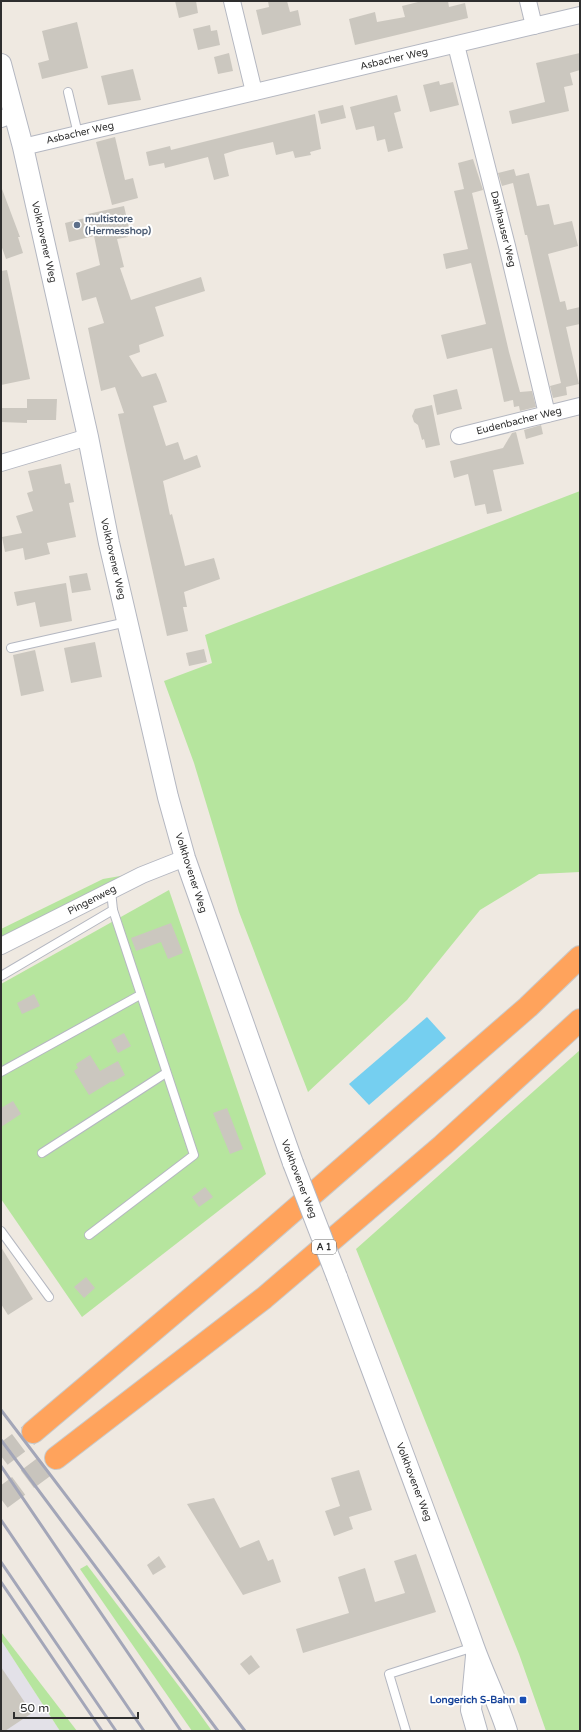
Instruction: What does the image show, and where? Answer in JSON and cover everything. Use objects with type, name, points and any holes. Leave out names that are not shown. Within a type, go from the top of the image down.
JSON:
[{"type":"highway","points":[[33,1432],[324,1184],[528,1007],[580,957]]},
{"type":"highway","name":"A 1","points":[[56,1458],[264,1298],[443,1145],[580,1020]]},
{"type":"street","points":[[232,1],[254,92]]},
{"type":"street","points":[[528,1],[534,26]]},
{"type":"street","name":"Asbacher Weg","points":[[23,147],[580,15]]},
{"type":"street","name":"Dahlhauser Weg","points":[[456,45],[507,246],[547,414]]},
{"type":"street","name":"Volkhovener Weg","points":[[1,64],[8,117],[23,147],[128,622],[168,797],[185,858],[293,1163],[453,1586],[475,1650],[499,1704],[507,1731]]},
{"type":"street","name":"Eudenbacher Weg","points":[[459,436],[580,406]]},
{"type":"street","points":[[1,464],[88,437]]},
{"type":"street","name":"Pingenweg","points":[[1,946],[142,875],[185,858]]},
{"type":"street","name":"Volkhovener Weg","points":[[475,1650],[471,1710],[477,1731]]},
{"type":"lane","points":[[68,92],[78,134]]},
{"type":"lane","points":[[11,648],[128,622]]},
{"type":"lane","points":[[89,1235],[194,1155],[113,910],[111,891]]},
{"type":"lane","points":[[1,976],[113,910]]},
{"type":"lane","points":[[1,1072],[140,995]]},
{"type":"lane","points":[[42,1154],[166,1073]]},
{"type":"lane","points":[[1,1231],[49,1297]]},
{"type":"lane","points":[[406,1731],[389,1674],[475,1650]]},
{"type":"shaded area","points":[[1,1640],[60,1731],[1,1731]]},
{"type":"green space","points":[[580,491],[580,872],[539,874],[480,910],[407,1000],[308,1092],[239,912],[194,763],[164,681],[212,663],[205,635]]},
{"type":"green space","points":[[126,875],[1,938],[1,929],[103,879]]},
{"type":"green space","points":[[169,890],[266,1174],[82,1317],[1,1199],[1,984]]},
{"type":"green space","points":[[580,1050],[580,1731],[546,1731],[519,1654],[356,1249]]},
{"type":"green space","points":[[87,1565],[212,1731],[192,1731],[80,1569]]},
{"type":"green space","points":[[1,1632],[77,1731],[60,1731],[1,1640]]},
{"type":"water","points":[[427,1017],[446,1038],[369,1105],[349,1084]]},
{"type":"building","points":[[175,1],[196,1],[198,13],[179,18]]},
{"type":"building","points":[[268,1],[287,1],[290,12],[298,10],[301,25],[262,35],[256,10],[269,7]]},
{"type":"building","points":[[422,1],[448,1],[449,7],[465,3],[468,18],[355,45],[349,19],[375,12],[377,22],[405,17],[402,6]]},
{"type":"building","points":[[77,22],[88,68],[42,79],[38,63],[49,60],[42,31]]},
{"type":"building","points":[[210,25],[211,31],[217,30],[220,45],[198,50],[193,29]]},
{"type":"building","points":[[229,53],[233,71],[218,74],[214,57]]},
{"type":"building","points":[[580,53],[580,70],[570,73],[573,85],[564,87],[569,111],[512,124],[509,111],[545,102],[536,63]]},
{"type":"building","points":[[133,69],[141,100],[108,105],[101,76]]},
{"type":"building","points":[[439,81],[440,85],[453,82],[459,105],[430,112],[423,85]]},
{"type":"building","points":[[397,95],[401,111],[394,113],[403,148],[388,152],[385,139],[377,141],[374,126],[356,130],[350,107]]},
{"type":"building","points":[[343,105],[346,118],[321,124],[318,111]]},
{"type":"building","points":[[315,114],[321,149],[310,152],[311,155],[295,158],[293,151],[276,155],[273,142],[237,150],[224,154],[229,176],[214,180],[208,157],[165,168],[164,163],[149,166],[146,152],[170,146],[171,150]]},
{"type":"building","points":[[115,137],[125,180],[133,178],[138,198],[112,205],[96,142]]},
{"type":"building","points":[[473,159],[483,190],[472,193],[509,352],[520,392],[532,391],[536,407],[520,411],[519,406],[514,407],[513,400],[504,402],[492,348],[447,359],[441,335],[486,324],[471,263],[446,269],[443,254],[468,249],[454,191],[464,189],[458,163]]},
{"type":"building","points":[[514,169],[516,176],[529,173],[537,206],[549,204],[554,225],[572,221],[578,246],[548,254],[560,302],[565,301],[567,310],[580,307],[580,324],[566,327],[579,384],[566,387],[567,395],[553,398],[550,386],[561,383],[527,235],[525,235],[513,183],[502,186],[498,173]]},
{"type":"building","points":[[2,189],[20,237],[18,237],[23,253],[6,259],[1,245]]},
{"type":"building","points":[[124,206],[129,228],[126,228],[128,237],[117,239],[124,267],[120,268],[131,300],[201,277],[205,291],[155,307],[164,336],[139,345],[140,352],[129,356],[142,377],[156,373],[160,382],[167,402],[153,406],[166,446],[178,442],[184,460],[197,455],[201,467],[163,481],[170,515],[172,514],[185,566],[214,558],[220,579],[184,592],[187,607],[183,607],[188,631],[167,636],[118,414],[124,413],[115,387],[101,391],[88,328],[104,323],[96,297],[82,301],[76,273],[100,265],[94,236],[69,242],[65,223],[89,217],[88,214]]},
{"type":"building","points":[[7,270],[30,379],[1,385],[1,271]]},
{"type":"building","points":[[457,389],[462,409],[437,415],[433,395]]},
{"type":"building","points":[[27,399],[57,399],[56,420],[27,420]]},
{"type":"building","points":[[432,405],[440,445],[426,448],[418,425],[414,422],[412,416],[415,409]]},
{"type":"building","points":[[1,408],[27,408],[27,423],[1,422]]},
{"type":"building","points":[[541,425],[543,434],[526,439],[524,430]]},
{"type":"building","points":[[516,432],[524,464],[493,470],[502,511],[487,514],[485,504],[475,506],[468,474],[454,478],[450,461],[503,448],[512,433]]},
{"type":"building","points":[[61,464],[65,484],[70,483],[74,502],[69,503],[76,537],[47,543],[50,554],[25,560],[23,548],[5,552],[2,537],[22,533],[16,516],[33,511],[27,493],[33,491],[28,471]]},
{"type":"building","points":[[87,573],[91,590],[72,593],[69,576]]},
{"type":"building","points":[[66,583],[72,621],[40,627],[35,602],[17,606],[14,592]]},
{"type":"building","points":[[95,642],[102,677],[71,683],[64,648]]},
{"type":"building","points":[[204,649],[207,662],[189,666],[186,653]]},
{"type":"building","points":[[35,650],[44,691],[21,696],[13,655]]},
{"type":"building","points":[[171,923],[183,953],[168,959],[161,942],[136,951],[131,938]]},
{"type":"building","points":[[34,994],[40,1006],[22,1014],[17,1003]]},
{"type":"building","points":[[124,1033],[131,1046],[118,1053],[111,1040]]},
{"type":"building","points":[[90,1055],[100,1071],[118,1061],[125,1075],[89,1095],[74,1071],[78,1068],[76,1064]]},
{"type":"building","points":[[13,1101],[21,1114],[1,1127],[1,1108]]},
{"type":"building","points":[[227,1108],[243,1149],[230,1154],[213,1113]]},
{"type":"building","points":[[205,1187],[213,1197],[199,1207],[192,1197]]},
{"type":"building","points":[[1,1247],[33,1299],[8,1315],[1,1304]]},
{"type":"building","points":[[86,1277],[95,1288],[84,1298],[74,1287]]},
{"type":"building","points":[[359,1470],[372,1510],[349,1517],[353,1529],[334,1536],[325,1511],[340,1506],[331,1478]]},
{"type":"building","points":[[214,1498],[240,1548],[259,1540],[268,1561],[273,1559],[281,1582],[243,1595],[187,1504]]},
{"type":"building","points":[[416,1554],[436,1612],[303,1653],[296,1629],[349,1613],[338,1577],[365,1568],[375,1602],[405,1593],[394,1561]]},
{"type":"building","points":[[159,1556],[166,1567],[153,1575],[147,1565]]},
{"type":"building","points":[[251,1655],[260,1667],[249,1675],[240,1664]]},
{"type":"building","points":[[1,1667],[32,1713],[5,1731],[1,1731]]},
{"type":"tunnel","points":[[1,1456],[33,1432]]},
{"type":"tunnel","points":[[1,1499],[56,1458]]},
{"type":"railway","points":[[1,1410],[245,1731]]},
{"type":"railway","points":[[1,1440],[218,1731]]},
{"type":"railway","points":[[1,1466],[181,1731]]},
{"type":"railway","points":[[1,1520],[144,1731]]},
{"type":"railway","points":[[1,1562],[116,1731]]},
{"type":"railway","points":[[1,1582],[102,1731]]},
{"type":"place","name":"multistore (Hermesshop)","points":[[77,225]]},
{"type":"place","name":"Longerich S-Bahn","points":[[523,1700]]}]
